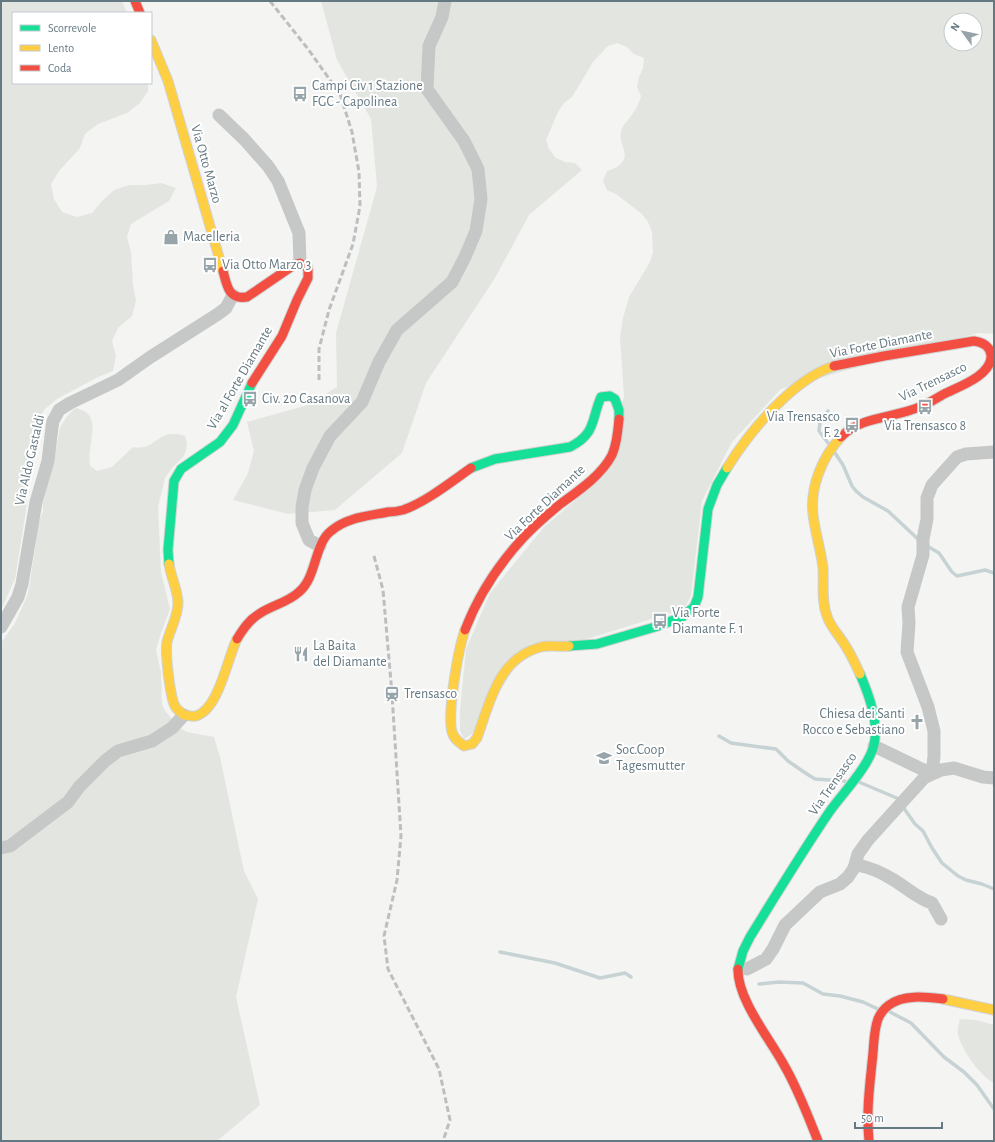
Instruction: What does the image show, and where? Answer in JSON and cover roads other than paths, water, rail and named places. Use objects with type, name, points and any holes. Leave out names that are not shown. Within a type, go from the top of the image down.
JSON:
[{"type":"main road","points":[[135,1],[140,12]]},
{"type":"main road","name":"Via Otto Marzo","points":[[152,42],[168,81],[227,287],[233,295]]},
{"type":"main road","points":[[233,295],[240,298],[247,297],[294,265],[300,263]]},
{"type":"main road","name":"Via al Forte Diamante","points":[[184,715],[179,711],[173,701],[166,650],[177,614],[178,604],[178,594],[170,570],[168,550],[172,491],[174,482],[181,469],[220,442],[233,425],[254,378],[282,336],[308,278],[308,268],[300,263]]},
{"type":"main road","name":"Via Forte Diamante","points":[[320,546],[330,531],[342,523],[360,517],[403,510],[428,497],[474,466],[495,459],[570,447],[579,443],[588,435],[593,425],[601,397],[608,395],[615,398],[619,406],[617,434],[612,454],[600,471],[549,514],[515,548],[483,590],[464,634],[454,691],[451,724],[454,737],[459,742],[464,746],[472,744],[477,738],[497,682],[511,664],[525,653],[542,647],[597,644],[654,627],[682,617],[691,611],[697,602],[706,516],[709,501],[716,486],[728,465],[757,427],[806,379],[824,369],[849,362],[974,341],[984,343],[990,350]]},
{"type":"main road","name":"Via Trensasco","points":[[818,1141],[785,1066],[744,998],[738,980],[738,965],[745,947],[784,884],[834,806],[867,760],[874,746],[874,726],[868,695],[861,675],[846,645],[830,623],[824,608],[822,561],[812,510],[818,475],[822,463],[837,440],[845,433],[864,423],[914,410],[974,379],[984,371],[989,363],[991,359],[990,350]]},
{"type":"main road","points":[[184,715],[196,716],[203,713],[211,705],[218,692],[234,645],[242,630],[260,613],[290,600],[301,591],[309,579],[320,546]]},
{"type":"main road","points":[[869,1141],[867,1112],[869,1080],[879,1016],[886,1006],[896,1001],[924,997],[946,999],[994,1010]]},
{"type":"street","points":[[320,546],[308,540],[302,523],[302,508],[305,490],[313,468],[330,436],[362,402],[379,362],[397,330],[452,282],[476,231],[481,198],[478,169],[464,141],[427,89],[428,46],[442,17],[445,1]]},
{"type":"street","points":[[219,116],[244,139],[268,166],[278,181],[299,233],[300,263]]},
{"type":"street","name":"Via Aldo Gastaldi","points":[[1,627],[18,597],[22,584],[36,502],[48,460],[52,427],[56,415],[64,406],[118,380],[149,358],[218,314],[226,308],[233,295]]},
{"type":"street","points":[[932,774],[934,731],[928,707],[907,652],[909,623],[908,606],[923,555],[923,539],[927,519],[927,498],[932,485],[957,457],[966,454],[994,452]]},
{"type":"street","points":[[1,848],[10,846],[68,802],[78,787],[118,751],[152,741],[172,728],[184,715]]},
{"type":"street","points":[[874,746],[932,774]]},
{"type":"street","points":[[747,969],[766,959],[773,949],[785,924],[820,892],[840,884],[848,877],[854,868],[858,854],[868,840],[924,778],[941,770],[954,768],[994,778]]},
{"type":"street","points":[[854,868],[858,865],[873,868],[892,878],[920,898],[932,903],[941,919]]},
{"type":"waterway","points":[[828,411],[820,422],[819,431],[828,443]]},
{"type":"waterway","points":[[835,453],[856,491],[863,497],[888,511],[920,541]]},
{"type":"waterway","points":[[927,546],[939,553],[952,572],[957,576],[985,570],[994,573]]},
{"type":"waterway","points":[[719,736],[731,743],[776,749],[788,761],[815,779],[845,781]]},
{"type":"waterway","points":[[859,782],[899,799],[900,801]]},
{"type":"waterway","points":[[903,807],[915,824],[923,831],[942,863],[958,876],[994,889]]},
{"type":"waterway","points":[[500,952],[555,963],[600,978],[625,973],[631,977]]},
{"type":"waterway","points":[[759,984],[779,982],[803,983],[823,994],[840,996],[863,1002],[878,1009]]},
{"type":"waterway","points":[[890,1012],[911,1023],[944,1057],[964,1072],[977,1085],[994,1109]]},
{"type":"railway","points":[[270,1],[308,49],[340,94],[352,132],[359,172],[360,206],[353,244],[329,310],[319,349],[319,382]]},
{"type":"railway","points":[[374,556],[383,590],[392,694],[401,836],[397,880],[384,936],[388,969],[439,1069],[450,1120],[443,1141]]},
{"type":"place","name":"Campi Civ 1 Stazione FGC - Capolinea","points":[[300,94]]},
{"type":"place","name":"Macelleria","points":[[171,237]]},
{"type":"place","name":"Via Otto Marzo 3","points":[[210,265]]},
{"type":"place","name":"Civ. 20 Casanova","points":[[250,399]]},
{"type":"place","name":"Via Trensasco 8","points":[[925,407]]},
{"type":"place","name":"Via Trensasco F. 2","points":[[852,425]]},
{"type":"place","name":"Via Forte Diamante F. 1","points":[[660,621]]},
{"type":"place","name":"La Baita del Diamante","points":[[301,654]]},
{"type":"place","name":"Trensasco","points":[[392,694]]},
{"type":"place","name":"Chiesa dei Santi Rocco e Sebastiano","points":[[917,722]]},
{"type":"place","name":"Soc.Coop Tagesmutter","points":[[604,758]]}]
